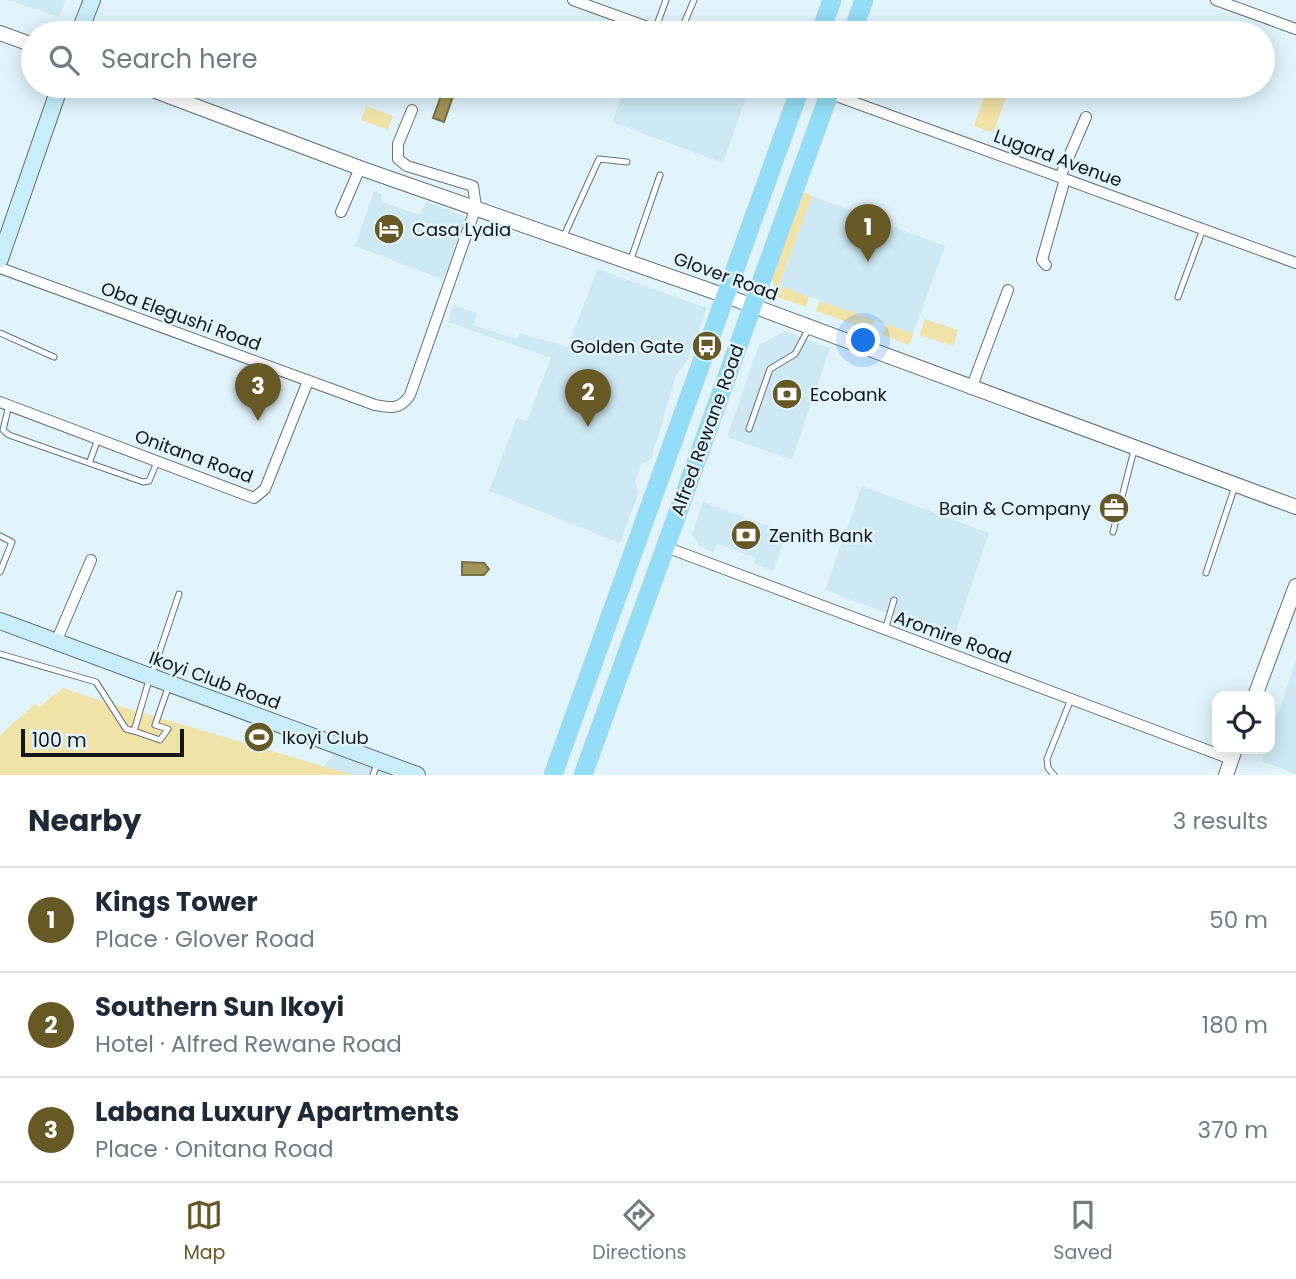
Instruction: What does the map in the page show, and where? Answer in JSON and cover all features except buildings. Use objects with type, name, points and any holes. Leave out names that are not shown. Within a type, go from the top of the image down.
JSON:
[{"type":"main road","points":[[84,21],[92,0]]},
{"type":"main road","points":[[824,21],[832,0]]},
{"type":"main road","points":[[856,21],[864,0]]},
{"type":"main road","points":[[0,259],[56,98]]},
{"type":"main road","name":"Alfred Rewane Road","points":[[553,775],[797,98]]},
{"type":"main road","name":"Alfred Rewane Road","points":[[583,775],[663,546],[828,98]]},
{"type":"main road","points":[[657,481],[682,498]]},
{"type":"main road","points":[[625,573],[649,587]]},
{"type":"main road","name":"Ikoyi Club Road","points":[[0,621],[170,682],[376,768],[417,775]]},
{"type":"street","points":[[573,0],[630,21]]},
{"type":"street","points":[[1216,0],[1274,21]]},
{"type":"street","points":[[1275,21],[1296,29]]},
{"type":"street","points":[[0,33],[21,41]]},
{"type":"street","name":"Glover Road","points":[[174,98],[360,168],[726,296],[1134,450],[1296,508]]},
{"type":"street","name":"Lugard Avenue","points":[[854,98],[1062,178],[1296,263]]},
{"type":"street","points":[[412,110],[398,144],[398,159],[407,166],[473,186],[476,207]]},
{"type":"street","points":[[1046,265],[1042,261],[1045,240],[1062,178],[1086,117]]},
{"type":"street","points":[[341,212],[360,168]]},
{"type":"street","name":"Oba Elegushi Road","points":[[0,268],[375,405],[393,408],[404,405],[410,395],[476,207]]},
{"type":"street","points":[[971,389],[1008,290]]},
{"type":"street","name":"Onitana Road","points":[[5,403],[254,498],[261,495],[308,381]]},
{"type":"street","name":"Aromire Road","points":[[663,546],[1071,699],[1212,747]]},
{"type":"street","points":[[56,642],[91,560]]},
{"type":"street","points":[[1257,691],[1296,586]]},
{"type":"street","points":[[1226,775],[1233,754]]},
{"type":"lane","points":[[662,21],[666,0]]},
{"type":"lane","points":[[685,21],[694,0]]},
{"type":"lane","points":[[563,238],[600,159],[627,162]]},
{"type":"lane","points":[[630,262],[660,175]]},
{"type":"lane","points":[[1178,297],[1203,229]]},
{"type":"lane","points":[[749,429],[770,369],[795,354],[809,328]]},
{"type":"lane","points":[[0,333],[54,357]]},
{"type":"lane","points":[[5,403],[3,430],[9,435],[143,481],[149,481],[157,462]]},
{"type":"lane","points":[[90,461],[98,439]]},
{"type":"lane","points":[[1113,532],[1134,450]]},
{"type":"lane","points":[[1206,573],[1236,486]]},
{"type":"lane","points":[[0,536],[10,539],[12,545],[0,572]]},
{"type":"lane","points":[[134,731],[179,594]]},
{"type":"lane","points":[[885,630],[894,600]]},
{"type":"lane","points":[[0,654],[96,682],[127,729],[160,740],[168,729],[155,725],[170,682]]},
{"type":"lane","points":[[1054,775],[1048,768],[1047,759],[1071,699]]},
{"type":"shaded area","points":[[8,0],[65,0],[59,17]]},
{"type":"shaded area","points":[[440,98],[452,98],[444,122],[433,118]]},
{"type":"shaded area","points":[[621,98],[746,98],[723,163],[612,122]]},
{"type":"shaded area","points":[[984,98],[1006,98],[993,133],[974,126]]},
{"type":"shaded area","points":[[366,106],[393,116],[388,130],[361,120]]},
{"type":"shaded area","points":[[374,191],[382,194],[380,201],[420,215],[426,202],[465,216],[464,219],[469,221],[450,273],[446,272],[442,279],[355,246]]},
{"type":"shaded area","points":[[804,192],[812,196],[779,285],[809,297],[806,307],[777,297],[772,278]]},
{"type":"shaded area","points":[[812,196],[945,246],[913,334],[779,286]]},
{"type":"shaded area","points":[[597,269],[707,308],[687,361],[676,375],[651,460],[641,464],[635,483],[639,492],[620,543],[489,491],[517,418],[527,421],[551,358],[448,322],[453,305],[477,313],[473,325],[516,339],[519,333],[568,347]]},
{"type":"shaded area","points":[[820,301],[874,320],[870,330],[816,311]]},
{"type":"shaded area","points":[[925,319],[958,330],[953,346],[920,335]]},
{"type":"shaded area","points":[[887,324],[913,334],[909,345],[883,335]]},
{"type":"shaded area","points":[[785,331],[830,348],[792,460],[727,437],[759,345]]},
{"type":"shaded area","points":[[862,486],[989,533],[954,638],[825,590]]},
{"type":"shaded area","points":[[703,502],[787,533],[773,571],[754,564],[756,558],[717,544],[713,552],[699,546],[692,534]]},
{"type":"shaded area","points":[[462,562],[484,563],[489,569],[484,575],[462,575]]},
{"type":"shaded area","points":[[1296,661],[1296,774],[1261,761],[1264,754],[1275,754],[1275,722]]},
{"type":"shaded area","name":"Ikoyi Club","points":[[63,688],[353,775],[0,775],[0,735],[35,704],[39,707]]},
{"type":"shaded area","points":[[334,753],[394,775],[318,775]]},
{"type":"place","name":"Casa Lydia","points":[[389,229]]},
{"type":"place","name":"Kings Tower","points":[[868,262]]},
{"type":"place","name":"Golden Gate","points":[[707,346]]},
{"type":"place","name":"Ecobank","points":[[787,394]]},
{"type":"place","name":"Labana Luxury Apartments","points":[[258,421]]},
{"type":"place","name":"Southern Sun Ikoyi","points":[[588,427]]},
{"type":"place","name":"Bain & Company","points":[[1114,508]]},
{"type":"place","name":"Zenith Bank","points":[[746,535]]},
{"type":"place","name":"Ikoyi Club","points":[[259,737]]}]
